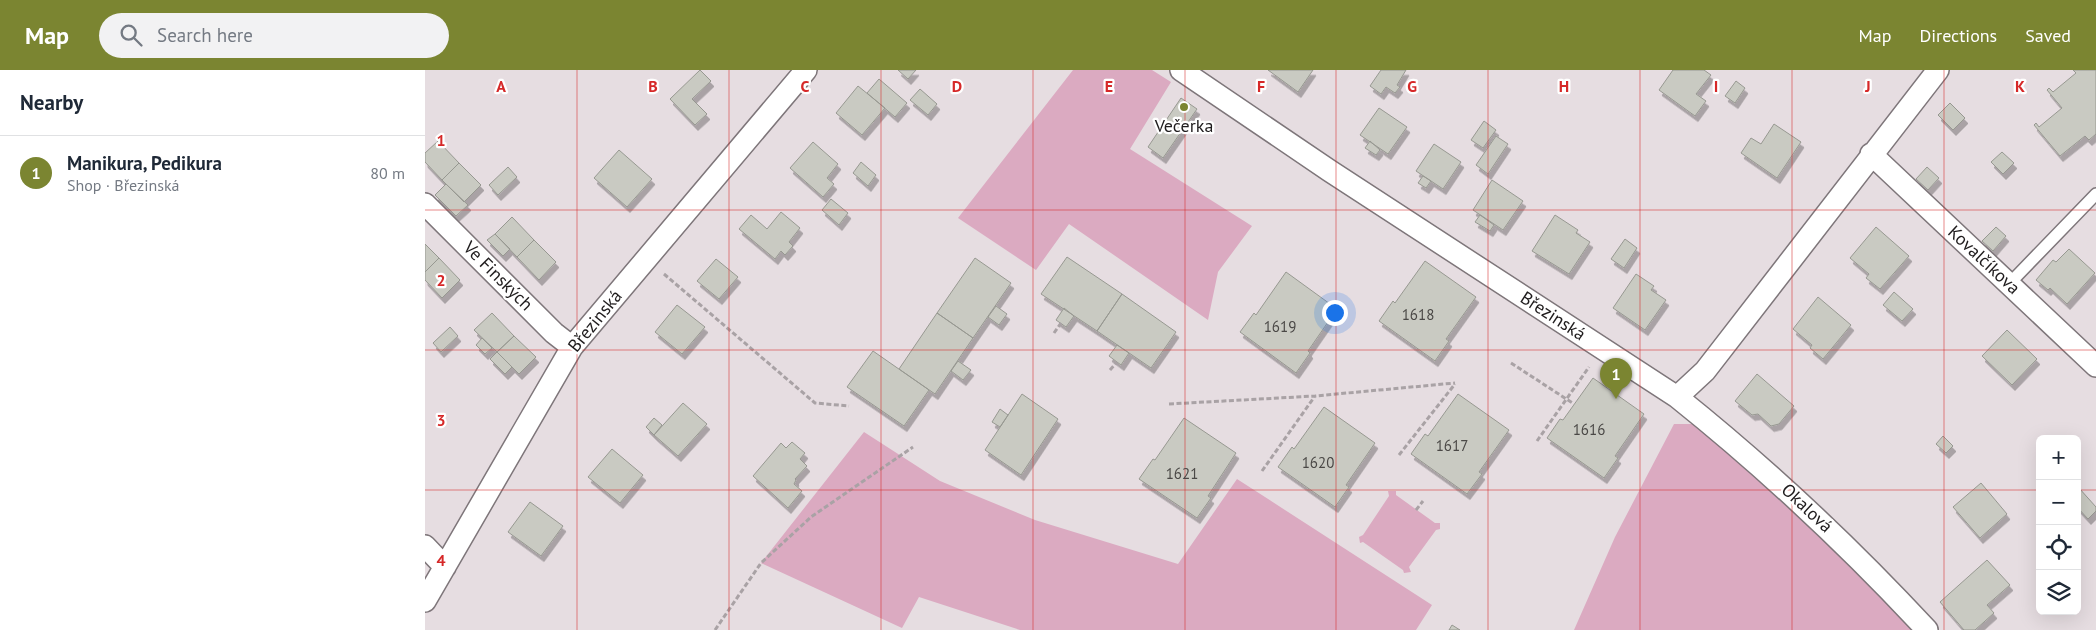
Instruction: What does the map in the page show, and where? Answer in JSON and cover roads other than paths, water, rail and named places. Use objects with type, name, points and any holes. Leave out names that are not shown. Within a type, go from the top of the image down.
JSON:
[{"type":"street","name":"Březinská","points":[[1181,70],[1330,171],[1677,397]]},
{"type":"street","points":[[1677,397],[1705,372],[1871,154],[1938,70]]},
{"type":"street","name":"Březinská","points":[[425,602],[572,347],[798,73]]},
{"type":"street","name":"Kovalčíkova","points":[[1871,154],[2096,366]]},
{"type":"street","name":"Ve Finských","points":[[425,204],[554,333],[572,347]]},
{"type":"street","name":"Okalová","points":[[1677,397],[1792,494],[1870,569],[1927,630]]},
{"type":"street","points":[[425,546],[445,567]]},
{"type":"lane","points":[[2009,284],[2096,194]]},
{"type":"place","name":"Večerka","points":[[1184,107]]},
{"type":"place","name":"Manikura, Pedikura","points":[[1616,399]]}]
